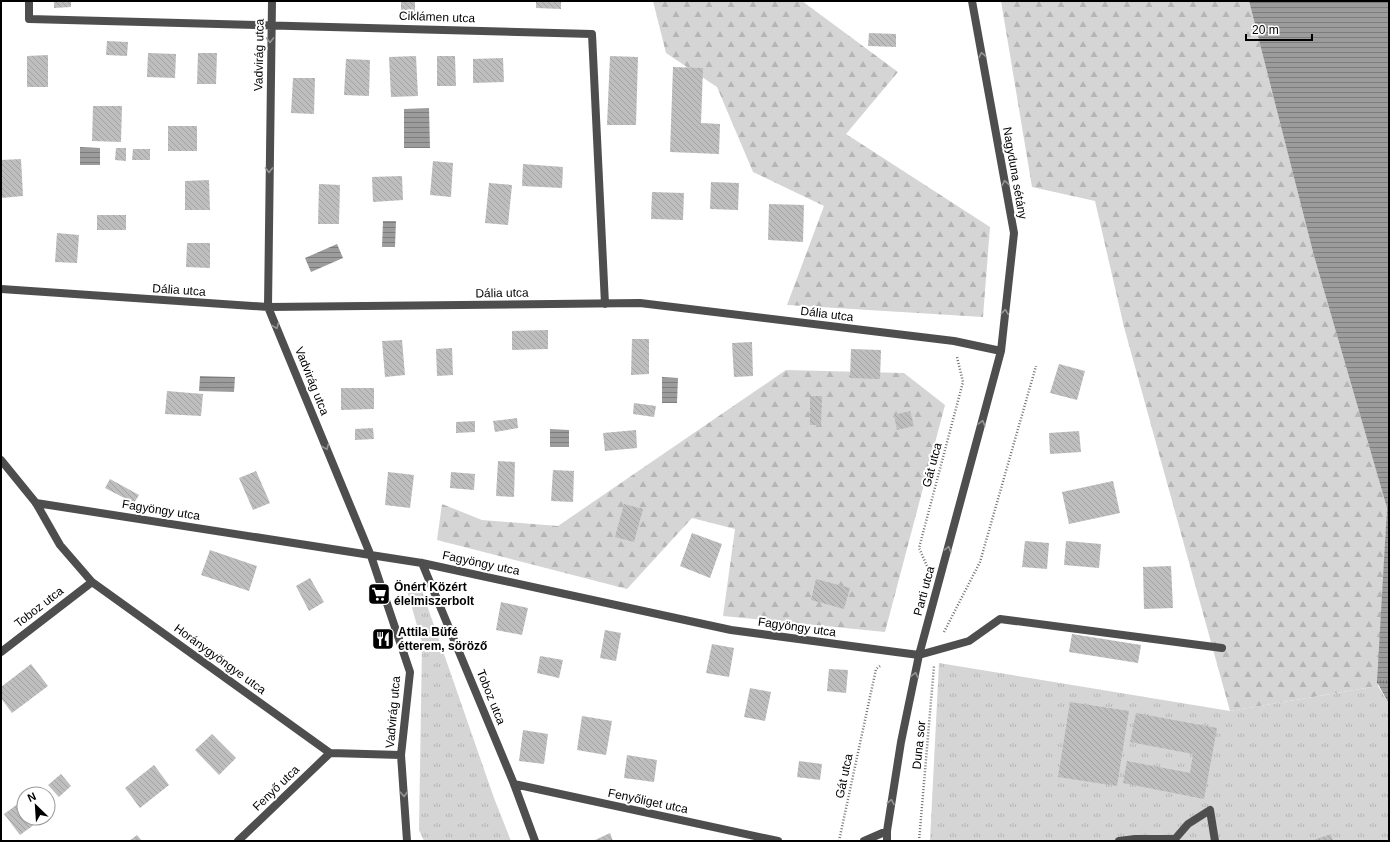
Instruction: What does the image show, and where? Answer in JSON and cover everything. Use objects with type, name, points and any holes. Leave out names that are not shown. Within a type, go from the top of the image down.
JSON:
[{"type":"street","name":"Ciklámen utca","points":[[29,1],[29,19],[270,24],[592,34],[605,304]]},
{"type":"street","name":"Vadvirág utca","points":[[272,1],[270,24],[268,307],[371,556],[410,672],[401,755]]},
{"type":"street","name":"Nagyduna sétány","points":[[972,1],[1014,233],[1001,351]]},
{"type":"street","name":"Dália utca","points":[[1,289],[268,307],[640,303],[954,341],[1001,351]]},
{"type":"street","name":"Parti utca","points":[[887,841],[887,831],[901,742],[919,655],[1001,351]]},
{"type":"street","name":"Horánygyöngye utca","points":[[1,460],[36,503],[60,545],[92,582],[330,753]]},
{"type":"street","name":"Fagyöngy utca","points":[[36,503],[422,563],[731,630],[919,655]]},
{"type":"street","name":"Toboz utca","points":[[422,563],[514,784],[535,841]]},
{"type":"street","name":"Toboz utca","points":[[1,652],[92,582]]},
{"type":"street","points":[[919,655],[969,640],[1000,619],[1222,648]]},
{"type":"street","points":[[330,753],[401,755],[407,841]]},
{"type":"street","name":"Fenyő utca","points":[[238,841],[330,753]]},
{"type":"street","name":"Fenyőliget utca","points":[[514,784],[778,841]]},
{"type":"street","points":[[1119,841],[1135,839],[1174,839],[1188,824],[1210,810],[1215,841]]},
{"type":"street","points":[[864,841],[887,831]]},
{"type":"path","name":"Gát utca","points":[[936,591],[919,548],[963,382],[954,341]]},
{"type":"path","points":[[935,650],[980,562],[1036,366]]},
{"type":"path","name":"Duna sor","points":[[919,841],[932,702],[935,650]]},
{"type":"path","name":"Gát utca","points":[[839,841],[876,669],[896,652]]},
{"type":"path","points":[[1377,682],[1389,682]]},
{"type":"green space","points":[[653,1],[802,1],[898,72],[846,134],[990,227],[983,317],[787,305],[824,206],[753,172],[717,87],[666,53]]},
{"type":"green space","points":[[1001,1],[1249,1],[1314,256],[1387,508],[1378,686],[1230,711],[1124,327],[1095,201],[1032,187]]},
{"type":"green space","points":[[786,370],[904,373],[945,405],[885,632],[723,616],[735,529],[692,518],[627,589],[437,540],[442,504],[482,520],[558,526]]},
{"type":"green space","points":[[420,585],[494,798],[511,841],[424,841],[419,830],[422,643],[406,587]]},
{"type":"green space","points":[[939,663],[1230,711],[1378,686],[1389,704],[1389,841],[930,841]]},
{"type":"shaded area","points":[[1249,1],[1389,1],[1389,704],[1377,682],[1387,508],[1314,256]]},
{"type":"shaded area","points":[[429,108],[430,148],[404,148],[404,109]]},
{"type":"shaded area","points":[[80,147],[100,148],[100,165],[80,165]]},
{"type":"shaded area","points":[[383,221],[396,221],[395,247],[382,247]]},
{"type":"shaded area","points":[[337,244],[343,258],[311,272],[305,258]]},
{"type":"shaded area","points":[[200,376],[235,377],[234,392],[199,391]]},
{"type":"shaded area","points":[[662,377],[678,378],[677,403],[662,403]]},
{"type":"shaded area","points":[[550,429],[569,430],[569,447],[550,447]]},
{"type":"building","points":[[54,1],[71,1],[71,7],[54,8]]},
{"type":"building","points":[[401,1],[415,1],[415,17],[401,17]]},
{"type":"building","points":[[536,1],[561,1],[561,9],[536,8]]},
{"type":"building","points":[[869,33],[896,34],[896,47],[868,46]]},
{"type":"building","points":[[107,41],[128,42],[127,56],[106,55]]},
{"type":"building","points":[[148,53],[176,54],[175,78],[147,77]]},
{"type":"building","points":[[198,53],[217,53],[216,84],[197,84]]},
{"type":"building","points":[[48,55],[48,87],[27,87],[27,56]]},
{"type":"building","points":[[416,56],[418,96],[391,97],[389,57]]},
{"type":"building","points":[[437,56],[455,56],[456,86],[437,86]]},
{"type":"building","points":[[610,56],[638,57],[636,125],[607,125]]},
{"type":"building","points":[[503,58],[504,82],[473,83],[473,59]]},
{"type":"building","points":[[346,59],[370,60],[369,96],[344,95]]},
{"type":"building","points":[[673,67],[703,68],[701,123],[720,124],[719,154],[670,152]]},
{"type":"building","points":[[293,78],[315,78],[314,114],[291,113]]},
{"type":"building","points":[[93,106],[122,106],[121,142],[92,141]]},
{"type":"building","points":[[168,126],[197,126],[197,151],[168,151]]},
{"type":"building","points":[[116,148],[126,148],[126,161],[115,160]]},
{"type":"building","points":[[133,149],[150,149],[150,160],[132,160]]},
{"type":"building","points":[[21,159],[23,196],[1,198],[1,160]]},
{"type":"building","points":[[433,161],[453,163],[451,197],[430,195]]},
{"type":"building","points":[[523,164],[563,167],[562,188],[522,186]]},
{"type":"building","points":[[402,176],[403,200],[373,202],[372,177]]},
{"type":"building","points":[[209,180],[210,210],[185,210],[185,181]]},
{"type":"building","points":[[711,182],[739,183],[738,210],[710,209]]},
{"type":"building","points":[[489,183],[512,185],[508,225],[485,223]]},
{"type":"building","points":[[319,184],[340,185],[339,224],[318,224]]},
{"type":"building","points":[[652,192],[684,193],[683,220],[651,219]]},
{"type":"building","points":[[769,204],[804,205],[803,242],[768,240]]},
{"type":"building","points":[[97,215],[126,215],[126,230],[97,230]]},
{"type":"building","points":[[57,233],[79,235],[77,263],[55,262]]},
{"type":"building","points":[[187,243],[210,243],[210,268],[186,267]]},
{"type":"building","points":[[548,330],[548,349],[512,350],[512,331]]},
{"type":"building","points":[[632,339],[649,339],[649,374],[631,375]]},
{"type":"building","points":[[402,340],[405,375],[385,377],[382,341]]},
{"type":"building","points":[[752,342],[753,376],[734,377],[732,343]]},
{"type":"building","points":[[452,348],[453,375],[437,376],[436,349]]},
{"type":"building","points":[[851,349],[881,350],[880,379],[850,378]]},
{"type":"building","points":[[1059,364],[1085,371],[1077,400],[1050,393]]},
{"type":"building","points":[[341,388],[374,388],[374,409],[341,410]]},
{"type":"building","points":[[167,391],[203,394],[201,416],[165,414]]},
{"type":"building","points":[[810,396],[822,396],[821,425],[810,425]]},
{"type":"building","points":[[634,403],[656,406],[654,417],[633,414]]},
{"type":"building","points":[[910,411],[914,426],[897,430],[894,415]]},
{"type":"building","points":[[517,418],[518,428],[495,432],[493,421]]},
{"type":"building","points":[[475,421],[475,432],[456,433],[456,422]]},
{"type":"building","points":[[373,428],[374,439],[355,440],[355,429]]},
{"type":"building","points":[[636,430],[637,448],[605,451],[603,433]]},
{"type":"building","points":[[1079,431],[1081,452],[1050,454],[1049,433]]},
{"type":"building","points":[[498,461],[515,462],[514,497],[496,496]]},
{"type":"building","points":[[553,470],[574,471],[573,502],[551,501]]},
{"type":"building","points":[[256,471],[270,503],[253,510],[239,478]]},
{"type":"building","points":[[388,472],[414,475],[410,508],[385,505]]},
{"type":"building","points":[[451,472],[475,474],[474,490],[450,488]]},
{"type":"building","points":[[110,479],[139,495],[134,503],[105,488]]},
{"type":"building","points":[[1113,481],[1120,513],[1069,524],[1062,492]]},
{"type":"building","points":[[624,504],[643,509],[634,542],[615,537]]},
{"type":"building","points":[[692,533],[722,544],[710,578],[680,566]]},
{"type":"building","points":[[1025,541],[1049,543],[1047,569],[1022,567]]},
{"type":"building","points":[[1066,541],[1101,544],[1099,568],[1064,565]]},
{"type":"building","points":[[210,550],[257,566],[249,591],[201,575]]},
{"type":"building","points":[[1171,566],[1173,608],[1144,609],[1143,567]]},
{"type":"building","points":[[310,578],[324,602],[309,611],[296,586]]},
{"type":"building","points":[[816,579],[850,588],[844,609],[811,600]]},
{"type":"building","points":[[501,602],[528,608],[522,635],[496,630]]},
{"type":"building","points":[[605,630],[621,633],[616,661],[600,658]]},
{"type":"building","points":[[1072,634],[1141,645],[1138,663],[1069,652]]},
{"type":"building","points":[[712,644],[734,648],[729,677],[706,673]]},
{"type":"building","points":[[540,656],[563,660],[559,678],[537,673]]},
{"type":"building","points":[[31,664],[48,686],[12,713],[1,698],[1,687]]},
{"type":"building","points":[[829,669],[848,670],[846,693],[827,691]]},
{"type":"building","points":[[750,688],[771,692],[765,721],[744,717]]},
{"type":"building","points":[[1070,702],[1129,711],[1117,786],[1058,777]]},
{"type":"building","points":[[1136,713],[1217,728],[1204,799],[1123,783],[1127,761],[1190,773],[1193,754],[1130,742]]},
{"type":"building","points":[[582,716],[612,721],[606,755],[577,750]]},
{"type":"building","points":[[523,730],[548,734],[544,764],[519,761]]},
{"type":"building","points":[[212,734],[236,758],[219,775],[195,750]]},
{"type":"building","points":[[627,755],[657,760],[654,782],[624,778]]},
{"type":"building","points":[[799,761],[822,764],[820,780],[797,777]]},
{"type":"building","points":[[154,765],[169,785],[140,808],[125,788]]},
{"type":"building","points":[[61,774],[71,786],[59,797],[56,794],[56,786],[48,785]]},
{"type":"building","points":[[16,805],[16,826],[32,826],[20,835],[4,814]]},
{"type":"building","points":[[610,833],[613,841],[593,841]]},
{"type":"building","points":[[1331,834],[1333,841],[1311,841]]},
{"type":"building","points":[[137,835],[142,841],[129,841]]},
{"type":"place","name":"Önért Közért élelmiszerbolt","points":[[379,594]]},
{"type":"place","name":"Attila Büfé étterem, söröző","points":[[383,639]]}]
